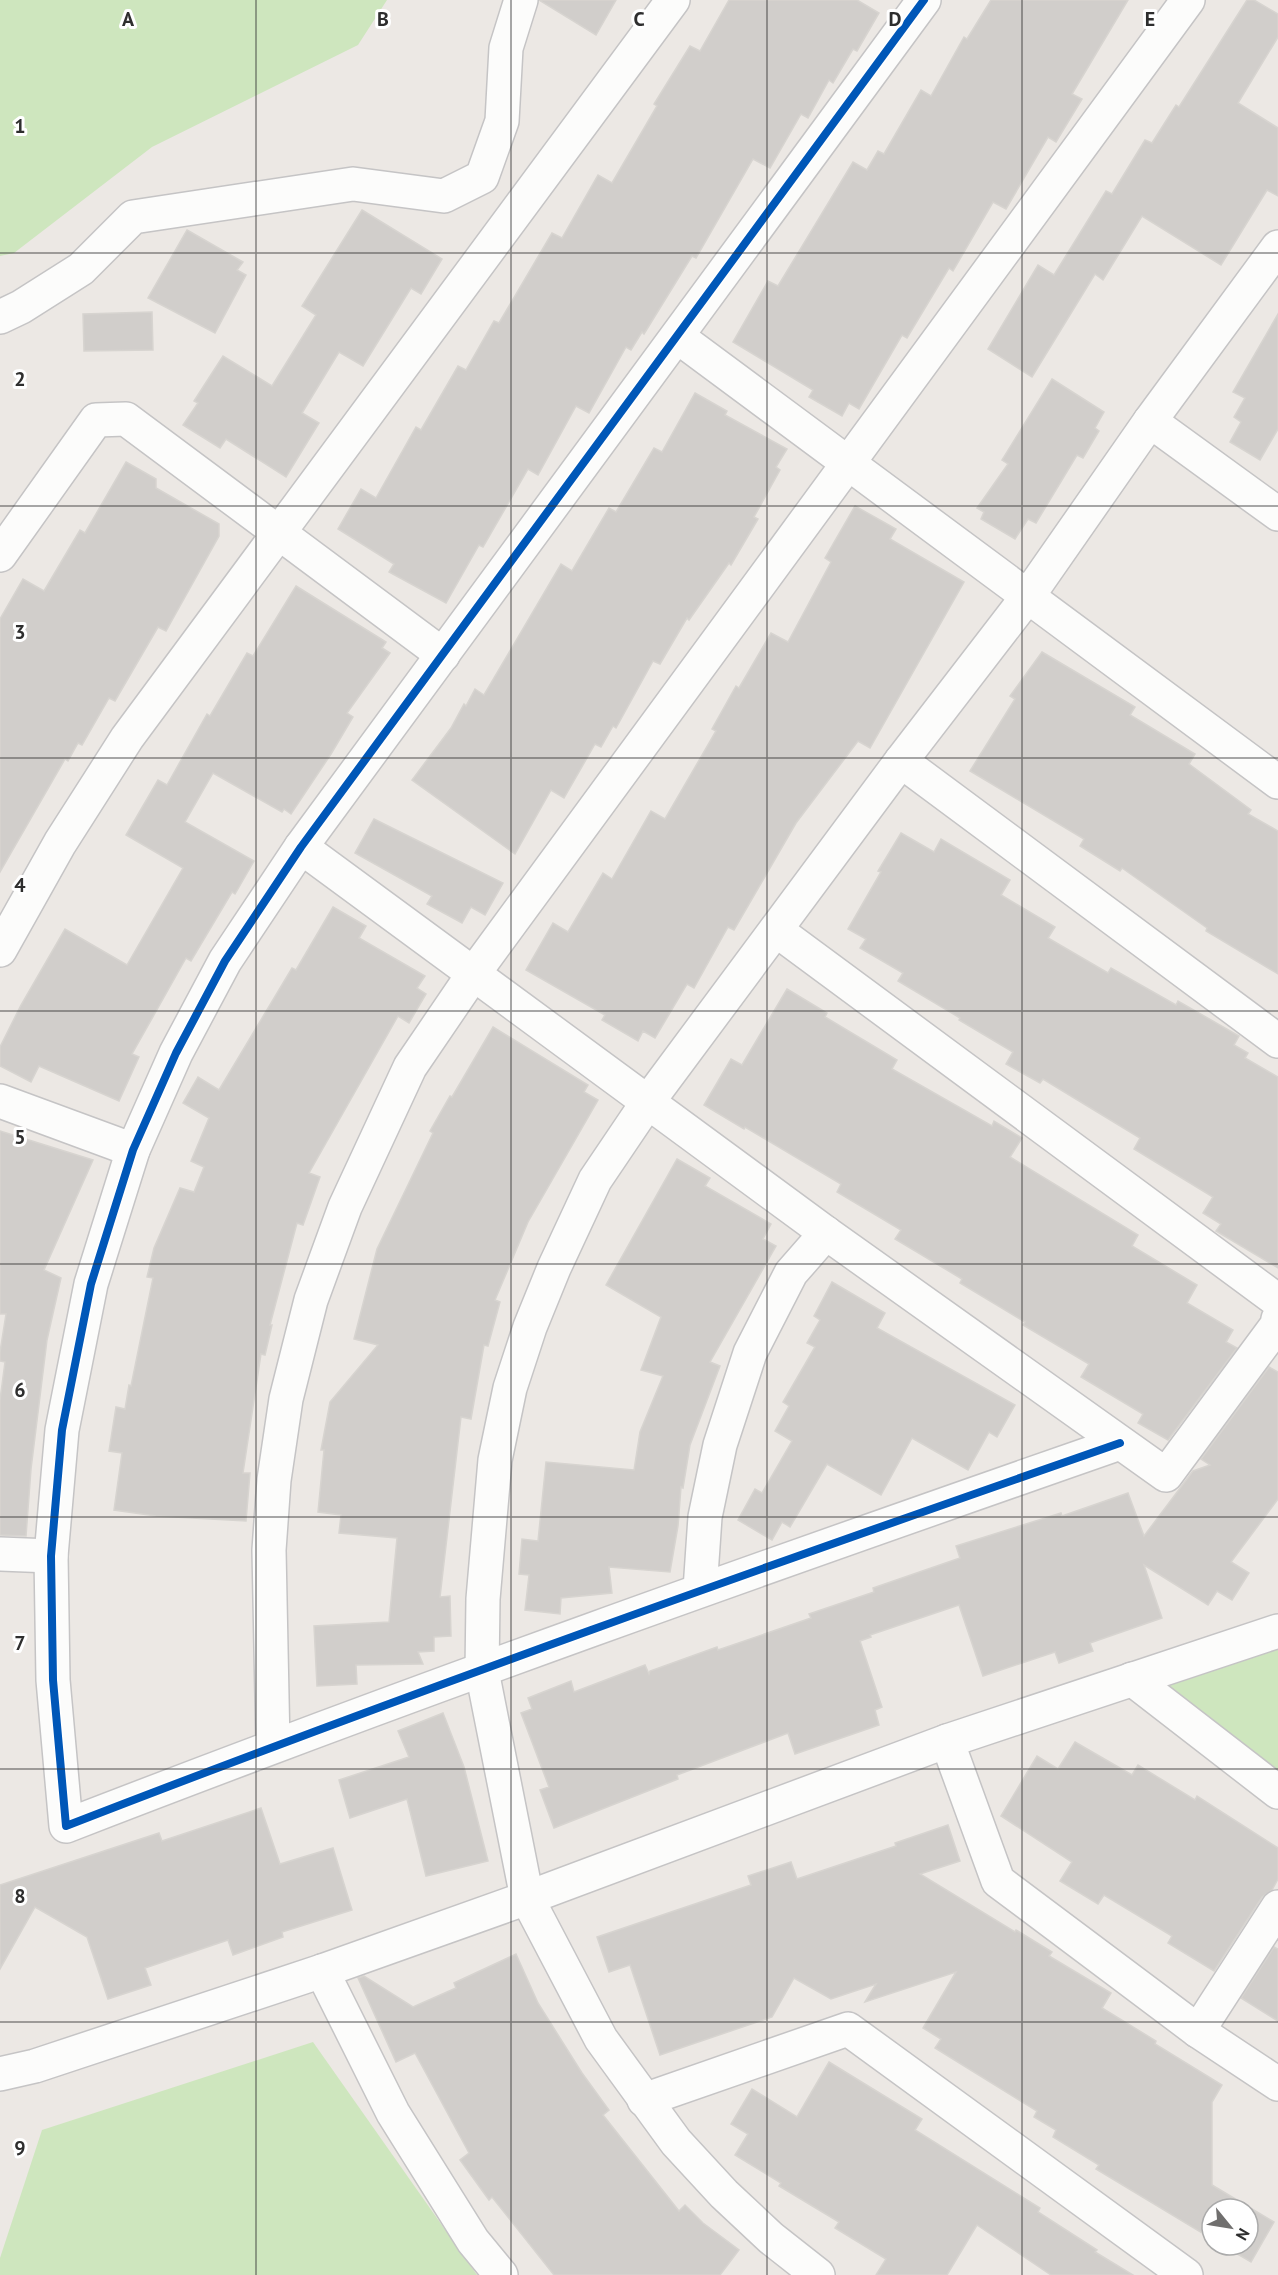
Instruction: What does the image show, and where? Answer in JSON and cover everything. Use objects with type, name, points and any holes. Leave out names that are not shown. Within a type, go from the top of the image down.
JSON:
[{"type":"street","points":[[0,317],[21,307],[81,269],[133,217],[353,184],[444,196],[482,177],[502,120],[506,48],[521,0]]},
{"type":"street","points":[[0,950],[60,843],[127,738],[673,0]]},
{"type":"street","points":[[924,0],[301,847],[225,961],[176,1053],[133,1150],[91,1284],[62,1430],[51,1556],[53,1680],[66,1826],[273,1746],[700,1590],[1120,1443]]},
{"type":"street","points":[[273,1746],[269,1550],[274,1480],[286,1399],[309,1311],[345,1207],[410,1067],[474,973],[1188,0]]},
{"type":"street","points":[[818,2275],[771,2238],[724,2194],[676,2142],[601,2039],[527,1898],[482,1671],[483,1599],[495,1460],[510,1388],[530,1327],[595,1180],[647,1103],[900,761],[1028,596],[1150,421],[1278,247]]},
{"type":"street","points":[[678,337],[1278,782]]},
{"type":"street","points":[[0,555],[96,420],[126,419],[443,655]]},
{"type":"street","points":[[1150,421],[1278,514]]},
{"type":"street","points":[[900,761],[1278,1041]]},
{"type":"street","points":[[301,847],[826,1233],[1166,1475],[1277,1325],[1278,1319]]},
{"type":"street","points":[[776,930],[1278,1301]]},
{"type":"street","points":[[0,1101],[133,1150]]},
{"type":"street","points":[[700,1590],[705,1518],[720,1445],[750,1353],[791,1273],[826,1233]]},
{"type":"street","points":[[0,1554],[51,1556]]},
{"type":"street","points":[[0,2074],[35,2066],[321,1971],[527,1898],[947,1741],[1278,1631]]},
{"type":"street","points":[[1132,1679],[1278,1792]]},
{"type":"street","points":[[947,1741],[998,1881],[1198,2031],[1278,2084]]},
{"type":"street","points":[[1198,2031],[1278,1906]]},
{"type":"street","points":[[321,1971],[393,2113],[473,2241],[501,2275]]},
{"type":"street","points":[[644,2100],[848,2029],[1186,2275]]},
{"type":"green space","points":[[0,0],[387,0],[358,45],[152,147],[14,253],[0,256]]},
{"type":"green space","points":[[1278,1631],[1278,1788],[1132,1679]]},
{"type":"green space","points":[[313,2042],[477,2275],[0,2275],[0,2258],[42,2130]]},
{"type":"building","points":[[539,0],[616,0],[596,35]]},
{"type":"building","points":[[729,0],[857,0],[879,13],[857,51],[853,49],[833,83],[829,80],[808,118],[801,114],[770,168],[753,159],[696,258],[692,256],[644,334],[642,332],[631,350],[626,347],[589,413],[576,406],[538,475],[528,469],[483,547],[479,545],[446,603],[389,572],[394,564],[338,529],[361,489],[376,498],[416,427],[421,430],[458,366],[466,370],[494,321],[499,323],[552,233],[562,238],[598,175],[612,183],[657,106],[654,104],[690,46],[700,51]]},
{"type":"building","points":[[991,0],[1128,0],[1072,94],[1082,99],[1056,142],[1048,137],[1006,209],[993,202],[953,271],[949,268],[907,338],[902,335],[859,409],[849,403],[842,416],[809,397],[813,390],[733,342],[768,281],[778,286],[853,162],[867,170],[878,151],[884,154],[921,90],[931,96],[964,37],[967,39]]},
{"type":"building","points":[[1247,0],[1254,0],[1278,14],[1278,37],[1238,103],[1278,128],[1278,196],[1267,190],[1221,265],[1142,216],[1103,280],[1095,274],[1032,377],[988,349],[1038,265],[1054,275],[1106,191],[1112,194],[1145,140],[1152,143],[1176,105],[1179,107]]},
{"type":"building","points":[[362,210],[442,259],[421,294],[411,288],[363,366],[339,352],[302,413],[319,423],[286,477],[226,439],[220,448],[183,425],[198,403],[194,401],[223,356],[272,386],[316,315],[302,306]]},
{"type":"building","points":[[187,230],[243,262],[237,270],[246,275],[215,333],[148,298]]},
{"type":"building","points":[[152,312],[153,350],[84,351],[83,314]]},
{"type":"building","points":[[1278,314],[1278,429],[1260,460],[1230,442],[1241,422],[1234,417],[1245,398],[1233,392]]},
{"type":"building","points":[[1052,379],[1104,412],[1095,428],[1099,431],[1083,458],[1077,455],[1036,523],[1028,519],[1015,539],[981,519],[984,512],[977,508],[1008,464],[1002,460]]},
{"type":"building","points":[[695,393],[727,411],[725,415],[787,449],[776,467],[780,470],[754,517],[758,519],[731,565],[729,563],[689,620],[687,618],[660,664],[653,661],[616,728],[613,726],[601,747],[595,744],[564,798],[551,790],[515,854],[412,780],[451,728],[475,689],[484,695],[561,564],[572,571],[609,508],[616,512],[654,448],[662,452]]},
{"type":"building","points":[[126,462],[156,479],[156,488],[219,524],[219,536],[166,631],[158,627],[115,701],[109,698],[82,745],[78,743],[68,761],[65,759],[0,872],[0,619],[23,579],[44,591],[80,530],[85,533]]},
{"type":"building","points":[[855,506],[896,529],[890,539],[964,582],[870,748],[858,741],[796,823],[734,930],[728,927],[694,988],[687,984],[655,1038],[643,1031],[638,1041],[602,1020],[605,1015],[526,970],[553,923],[568,932],[603,873],[612,879],[651,811],[665,819],[716,731],[712,729],[736,686],[739,688],[771,633],[788,642],[831,562],[825,558]]},
{"type":"building","points":[[296,586],[386,642],[382,648],[390,653],[347,713],[353,717],[291,814],[284,809],[282,812],[213,773],[185,822],[254,861],[235,894],[232,892],[191,961],[186,958],[132,1054],[139,1057],[119,1101],[39,1066],[31,1082],[0,1066],[0,1047],[21,1005],[65,929],[127,965],[183,868],[126,835],[158,780],[167,785],[207,714],[210,716],[247,653],[253,656]]},
{"type":"building","points":[[1042,652],[1135,707],[1130,715],[1195,754],[1189,764],[1251,810],[1248,814],[1278,831],[1278,974],[1206,931],[1207,928],[1122,868],[1120,871],[1080,846],[1084,839],[970,771],[1015,699],[1010,696]]},
{"type":"building","points":[[374,819],[503,883],[485,915],[471,907],[462,923],[427,904],[432,896],[355,853]]},
{"type":"building","points":[[901,833],[934,852],[941,839],[1010,880],[1001,895],[1055,927],[1048,938],[1108,973],[1111,968],[1176,1005],[1178,1001],[1239,1036],[1234,1045],[1248,1053],[1245,1058],[1278,1077],[1278,1268],[1216,1231],[1221,1224],[1203,1213],[1213,1197],[1134,1149],[1140,1138],[1043,1079],[1040,1083],[1006,1064],[1013,1052],[898,981],[903,973],[860,948],[866,939],[848,929]]},
{"type":"building","points":[[333,907],[366,926],[359,938],[425,976],[417,988],[426,994],[409,1023],[398,1016],[309,1173],[320,1177],[303,1225],[297,1223],[270,1325],[272,1325],[265,1355],[261,1354],[243,1473],[250,1473],[246,1521],[156,1516],[114,1510],[122,1453],[109,1451],[116,1407],[125,1409],[129,1385],[131,1386],[153,1278],[147,1277],[154,1248],[180,1188],[194,1192],[204,1167],[191,1161],[209,1118],[183,1103],[198,1077],[219,1090],[292,968],[296,970]]},
{"type":"building","points":[[787,989],[827,1013],[825,1017],[897,1060],[892,1069],[992,1126],[994,1121],[1022,1138],[1010,1157],[1138,1235],[1132,1246],[1197,1285],[1187,1303],[1233,1330],[1226,1342],[1237,1348],[1168,1440],[1138,1423],[1143,1414],[1081,1377],[1089,1364],[1023,1325],[1025,1322],[960,1283],[962,1279],[895,1239],[901,1230],[837,1192],[841,1184],[704,1105],[731,1059],[742,1065]]},
{"type":"building","points":[[493,1027],[588,1085],[584,1092],[598,1100],[528,1222],[495,1300],[500,1302],[488,1346],[484,1345],[471,1419],[461,1417],[440,1597],[450,1596],[451,1636],[434,1637],[434,1651],[418,1652],[423,1664],[356,1665],[357,1684],[317,1686],[314,1626],[389,1622],[397,1538],[339,1533],[341,1515],[318,1512],[324,1450],[321,1450],[330,1402],[378,1345],[354,1339],[377,1249],[433,1133],[430,1131]]},
{"type":"building","points":[[0,1131],[93,1160],[44,1270],[61,1278],[47,1340],[31,1469],[26,1536],[0,1535],[0,1400],[5,1362],[0,1361],[0,1352],[6,1314],[0,1314]]},
{"type":"building","points":[[677,1159],[710,1178],[705,1186],[771,1224],[763,1239],[776,1246],[710,1362],[720,1366],[690,1445],[683,1488],[681,1487],[678,1526],[670,1572],[609,1567],[612,1593],[561,1598],[560,1614],[525,1610],[529,1575],[519,1574],[522,1539],[538,1541],[546,1462],[634,1470],[640,1432],[663,1376],[641,1370],[661,1317],[606,1285]]},
{"type":"building","points":[[832,1282],[885,1313],[877,1328],[1015,1405],[997,1437],[989,1432],[968,1470],[912,1438],[881,1495],[827,1464],[790,1527],[782,1522],[772,1540],[738,1520],[755,1489],[762,1493],[792,1441],[775,1431],[789,1406],[783,1402],[815,1347],[807,1343],[820,1320],[814,1316]]},
{"type":"building","points":[[1269,1367],[1278,1372],[1278,1499],[1231,1562],[1249,1573],[1232,1600],[1217,1591],[1208,1605],[1144,1565],[1162,1618],[1090,1643],[1093,1651],[1059,1663],[1055,1652],[983,1676],[959,1605],[870,1635],[871,1637],[860,1641],[882,1707],[875,1710],[879,1725],[795,1754],[788,1733],[677,1775],[678,1779],[554,1828],[540,1790],[549,1787],[521,1713],[532,1709],[528,1698],[571,1681],[574,1692],[645,1665],[649,1674],[650,1671],[717,1647],[718,1650],[811,1618],[809,1614],[874,1592],[873,1588],[960,1558],[956,1546],[1061,1513],[1062,1516],[1128,1493],[1144,1536],[1193,1471],[1210,1465],[1201,1459]]},
{"type":"building","points":[[443,1713],[464,1767],[488,1861],[426,1876],[407,1799],[350,1818],[339,1780],[409,1757],[398,1731]]},
{"type":"building","points":[[1075,1742],[1132,1775],[1138,1765],[1195,1800],[1197,1796],[1278,1848],[1278,1879],[1272,1890],[1262,1897],[1214,1971],[1168,1943],[1172,1936],[1104,1895],[1098,1904],[1060,1881],[1072,1862],[1001,1816],[1037,1756],[1058,1769]]},
{"type":"building","points":[[261,1808],[280,1864],[333,1848],[352,1910],[282,1932],[283,1937],[233,1955],[228,1940],[145,1968],[151,1985],[108,1999],[87,1937],[35,1907],[0,1969],[0,1885],[159,1833],[162,1841]]},
{"type":"building","points":[[948,1825],[960,1861],[920,1874],[1052,1952],[1049,1956],[1111,1993],[1102,2008],[1222,2085],[1212,2102],[1212,2185],[1232,2197],[1200,2197],[1200,2232],[1096,2169],[1099,2165],[1053,2137],[1056,2130],[1034,2117],[1037,2111],[935,2048],[941,2039],[923,2028],[956,1972],[865,2002],[876,1984],[831,1999],[794,1978],[772,2017],[660,2055],[630,1965],[609,1972],[597,1937],[751,1885],[748,1876],[791,1862],[797,1879],[896,1846],[895,1843]]},
{"type":"building","points":[[1274,1947],[1278,1949],[1278,2021],[1241,1998]]},
{"type":"building","points":[[516,1954],[538,2003],[582,2073],[609,2110],[603,2115],[679,2211],[685,2205],[703,2223],[739,2250],[720,2275],[554,2275],[492,2197],[489,2200],[460,2160],[469,2153],[415,2053],[396,2062],[358,1978],[364,1976],[413,2007],[456,1988],[454,1983]]},
{"type":"building","points":[[829,2062],[922,2119],[915,2130],[1040,2208],[1038,2212],[1097,2250],[1095,2252],[1133,2275],[1051,2275],[977,2225],[947,2275],[876,2275],[886,2259],[835,2228],[839,2222],[779,2186],[781,2183],[735,2155],[748,2134],[731,2124],[752,2089],[797,2117]]},
{"type":"building","points":[[1260,2214],[1274,2222],[1260,2246]]},
{"type":"building","points":[[1242,2257],[1254,2257],[1251,2262]]},
{"type":"cycle path","points":[[924,0],[301,847],[225,961],[176,1053],[133,1150],[91,1284],[62,1430],[51,1556],[53,1680],[66,1826],[328,1726],[591,1630],[1120,1443]]}]
